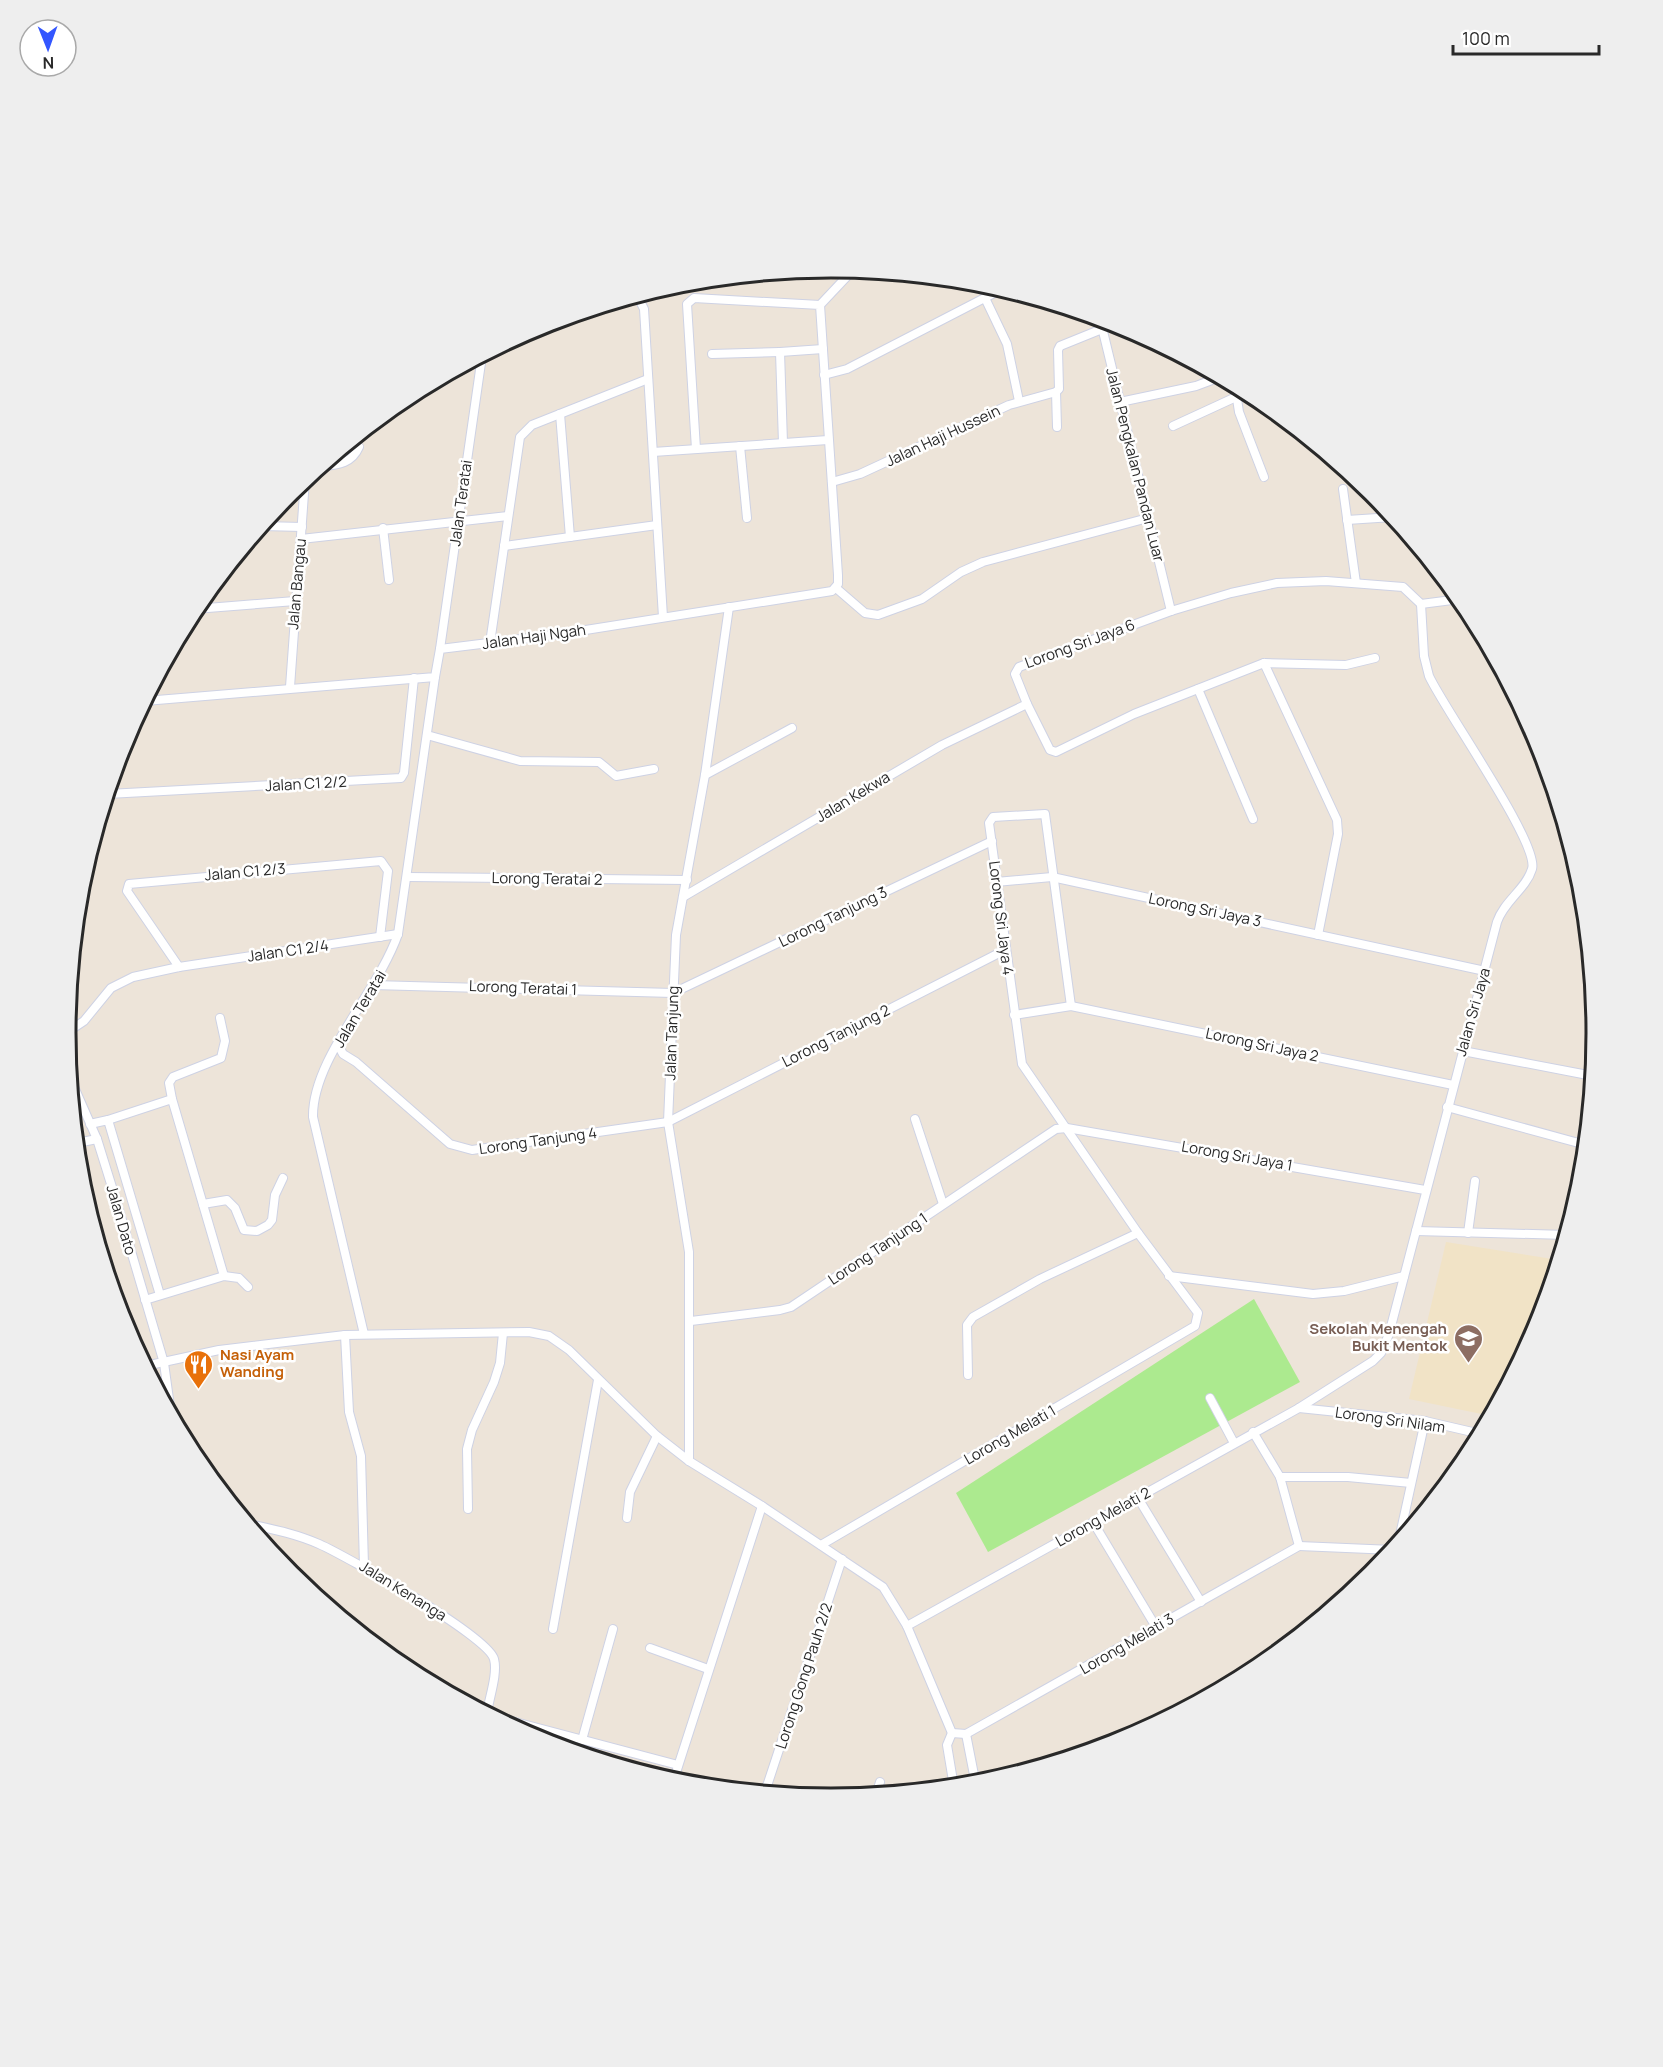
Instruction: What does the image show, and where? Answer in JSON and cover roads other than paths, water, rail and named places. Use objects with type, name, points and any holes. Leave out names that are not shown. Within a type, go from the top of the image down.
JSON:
[{"type":"street","points":[[845,279],[820,305],[823,349],[832,373],[828,440],[836,481],[838,575],[836,588],[844,596],[869,614],[883,613],[922,599],[961,572],[983,562],[1148,518]]},
{"type":"street","points":[[832,373],[990,296]]},
{"type":"street","points":[[696,449],[687,304],[689,300],[694,298],[820,305]]},
{"type":"street","points":[[986,298],[1005,338],[1019,401]]},
{"type":"street","points":[[641,303],[644,309],[663,617]]},
{"type":"street","points":[[1057,427],[1058,350],[1060,346],[1102,329]]},
{"type":"street","name":"Jalan Pengkalan Pandan Luar","points":[[1102,329],[1171,611]]},
{"type":"street","points":[[712,354],[823,349]]},
{"type":"street","points":[[780,352],[783,443]]},
{"type":"street","name":"Jalan Teratai","points":[[440,649],[481,365]]},
{"type":"street","points":[[490,643],[520,437],[532,425],[648,379]]},
{"type":"street","points":[[1120,402],[1196,386],[1210,381]]},
{"type":"street","name":"Jalan Haji Hussein","points":[[836,481],[849,478],[1019,401],[1056,392]]},
{"type":"street","points":[[1173,426],[1236,397],[1239,412],[1264,477]]},
{"type":"street","points":[[560,414],[570,537]]},
{"type":"street","points":[[653,452],[828,440]]},
{"type":"street","points":[[740,446],[747,518]]},
{"type":"street","points":[[337,463],[346,462],[355,455],[359,447]]},
{"type":"street","points":[[1343,489],[1356,583]]},
{"type":"street","name":"Jalan Bangau","points":[[290,687],[304,494]]},
{"type":"street","points":[[301,538],[508,516]]},
{"type":"street","points":[[1347,520],[1382,518]]},
{"type":"street","points":[[504,546],[657,525]]},
{"type":"street","points":[[273,526],[302,527]]},
{"type":"street","points":[[383,528],[390,580]]},
{"type":"street","name":"Lorong Sri Jaya 6","points":[[1375,658],[1346,665],[1264,663],[1117,721],[1056,752],[1050,750],[1016,677],[1019,667],[1171,611],[1231,593],[1277,583],[1356,583],[1403,587],[1421,603]]},
{"type":"street","name":"Jalan Haji Ngah","points":[[440,649],[826,593],[836,588]]},
{"type":"street","points":[[1421,603],[1449,600]]},
{"type":"street","points":[[208,608],[296,601]]},
{"type":"street","name":"Jalan Sri Jaya","points":[[1299,1408],[1381,1353],[1389,1334],[1499,914],[1532,870],[1533,855],[1515,821],[1429,676],[1424,656],[1421,603]]},
{"type":"street","name":"Jalan Tanjung","points":[[689,1461],[690,1252],[668,1122],[676,935],[705,775],[729,607]]},
{"type":"street","points":[[154,700],[290,687],[435,677],[440,649]]},
{"type":"street","points":[[1264,663],[1337,820],[1338,834],[1318,935]]},
{"type":"street","name":"Jalan Teratai","points":[[364,1334],[313,1117],[316,1086],[385,965],[398,934],[435,677]]},
{"type":"street","name":"Jalan C1 2/2","points":[[116,794],[401,778],[404,773],[414,678]]},
{"type":"street","points":[[1198,689],[1253,819]]},
{"type":"street","name":"Jalan Kekwa","points":[[683,897],[942,745],[1027,704]]},
{"type":"street","points":[[705,775],[792,728]]},
{"type":"street","points":[[427,735],[520,761],[599,762],[616,776],[654,769]]},
{"type":"street","name":"Lorong Sri Jaya 4","points":[[1052,877],[1045,814],[993,817],[989,823],[1019,1055],[1025,1072],[1067,1128],[1138,1233],[1198,1313],[1197,1323]]},
{"type":"street","name":"Lorong Tanjung 3","points":[[674,993],[992,841]]},
{"type":"street","name":"Jalan C1 2/3","points":[[179,967],[127,891],[129,884],[381,861],[388,871],[380,937]]},
{"type":"street","name":"Lorong Teratai 2","points":[[407,877],[687,880]]},
{"type":"street","points":[[1014,1015],[1071,1006],[1052,877]]},
{"type":"street","name":"Lorong Sri Jaya 3","points":[[996,882],[1052,877],[1485,971]]},
{"type":"street","name":"Jalan C1 2/4","points":[[76,1026],[84,1021],[118,983],[133,977],[179,967],[398,934]]},
{"type":"street","name":"Lorong Tanjung 2","points":[[668,1122],[1005,950]]},
{"type":"street","name":"Lorong Teratai 1","points":[[373,985],[674,993]]},
{"type":"street","name":"Lorong Sri Jaya 2","points":[[1071,1006],[1453,1085]]},
{"type":"street","points":[[220,1018],[225,1041],[222,1058],[172,1077],[169,1083],[224,1276]]},
{"type":"street","name":"Lorong Tanjung 4","points":[[338,1046],[343,1054],[450,1144],[461,1149],[472,1150],[668,1122]]},
{"type":"street","points":[[1463,1051],[1585,1074]]},
{"type":"street","points":[[90,1124],[172,1099]]},
{"type":"street","name":"Jalan Dato","points":[[80,1102],[97,1140],[164,1363],[168,1393]]},
{"type":"street","points":[[1447,1107],[1578,1143]]},
{"type":"street","points":[[915,1119],[943,1204]]},
{"type":"street","points":[[108,1120],[160,1295]]},
{"type":"street","name":"Lorong Sri Jaya 1","points":[[1048,1132],[1067,1128],[1425,1190]]},
{"type":"street","name":"Lorong Tanjung 1","points":[[691,1321],[780,1311],[791,1307],[1048,1132]]},
{"type":"street","points":[[85,1142],[97,1140]]},
{"type":"street","points":[[204,1204],[222,1199],[230,1201],[244,1230],[256,1231],[264,1228],[272,1220],[275,1195],[283,1178]]},
{"type":"street","points":[[1468,1233],[1475,1181]]},
{"type":"street","points":[[1416,1231],[1559,1235]]},
{"type":"street","points":[[968,1375],[967,1325],[973,1317],[1040,1279],[1138,1233]]},
{"type":"street","points":[[145,1299],[224,1276],[239,1278],[248,1287]]},
{"type":"street","points":[[1169,1276],[1313,1294],[1344,1291],[1404,1276]]},
{"type":"street","name":"Lorong Melati 1","points":[[821,1545],[1197,1323]]},
{"type":"street","points":[[468,1509],[467,1449],[472,1430],[500,1363],[503,1333]]},
{"type":"street","points":[[153,1365],[237,1348],[345,1335],[503,1333],[549,1336],[569,1350],[657,1436],[689,1461],[762,1506],[883,1587],[907,1626],[952,1733],[947,1745],[953,1778]]},
{"type":"street","points":[[345,1335],[349,1412],[361,1456],[364,1566]]},
{"type":"street","points":[[553,1629],[598,1380]]},
{"type":"street","points":[[1210,1398],[1234,1443]]},
{"type":"street","name":"Lorong Sri Nilam","points":[[1299,1408],[1425,1421],[1472,1432]]},
{"type":"street","name":"Lorong Melati 2","points":[[907,1626],[1299,1408]]},
{"type":"street","points":[[1402,1528],[1425,1421]]},
{"type":"street","points":[[1253,1432],[1280,1477],[1299,1546],[1382,1550]]},
{"type":"street","points":[[627,1518],[630,1492],[657,1436]]},
{"type":"street","points":[[1280,1477],[1348,1477],[1412,1483]]},
{"type":"street","points":[[1138,1498],[1201,1602]]},
{"type":"street","points":[[676,1772],[762,1506]]},
{"type":"street","points":[[1093,1522],[1156,1627]]},
{"type":"street","name":"Jalan Kenanga","points":[[261,1527],[309,1540],[364,1566],[455,1624],[492,1653],[494,1664],[488,1706]]},
{"type":"street","name":"Lorong Melati 3","points":[[966,1734],[1299,1546]]},
{"type":"street","name":"Lorong Gong Pauh 2/2","points":[[767,1785],[842,1559]]},
{"type":"street","points":[[582,1740],[613,1629]]},
{"type":"street","points":[[650,1648],[708,1669]]},
{"type":"street","points":[[535,1728],[678,1765]]},
{"type":"street","points":[[952,1733],[966,1734],[974,1775]]},
{"type":"street","points":[[878,1787],[880,1782]]},
{"type":"place","name":"Sekolah Menengah Bukit Mentok","points":[[1468,1364]]},
{"type":"place","name":"Nasi Ayam Wanding","points":[[199,1390]]}]
